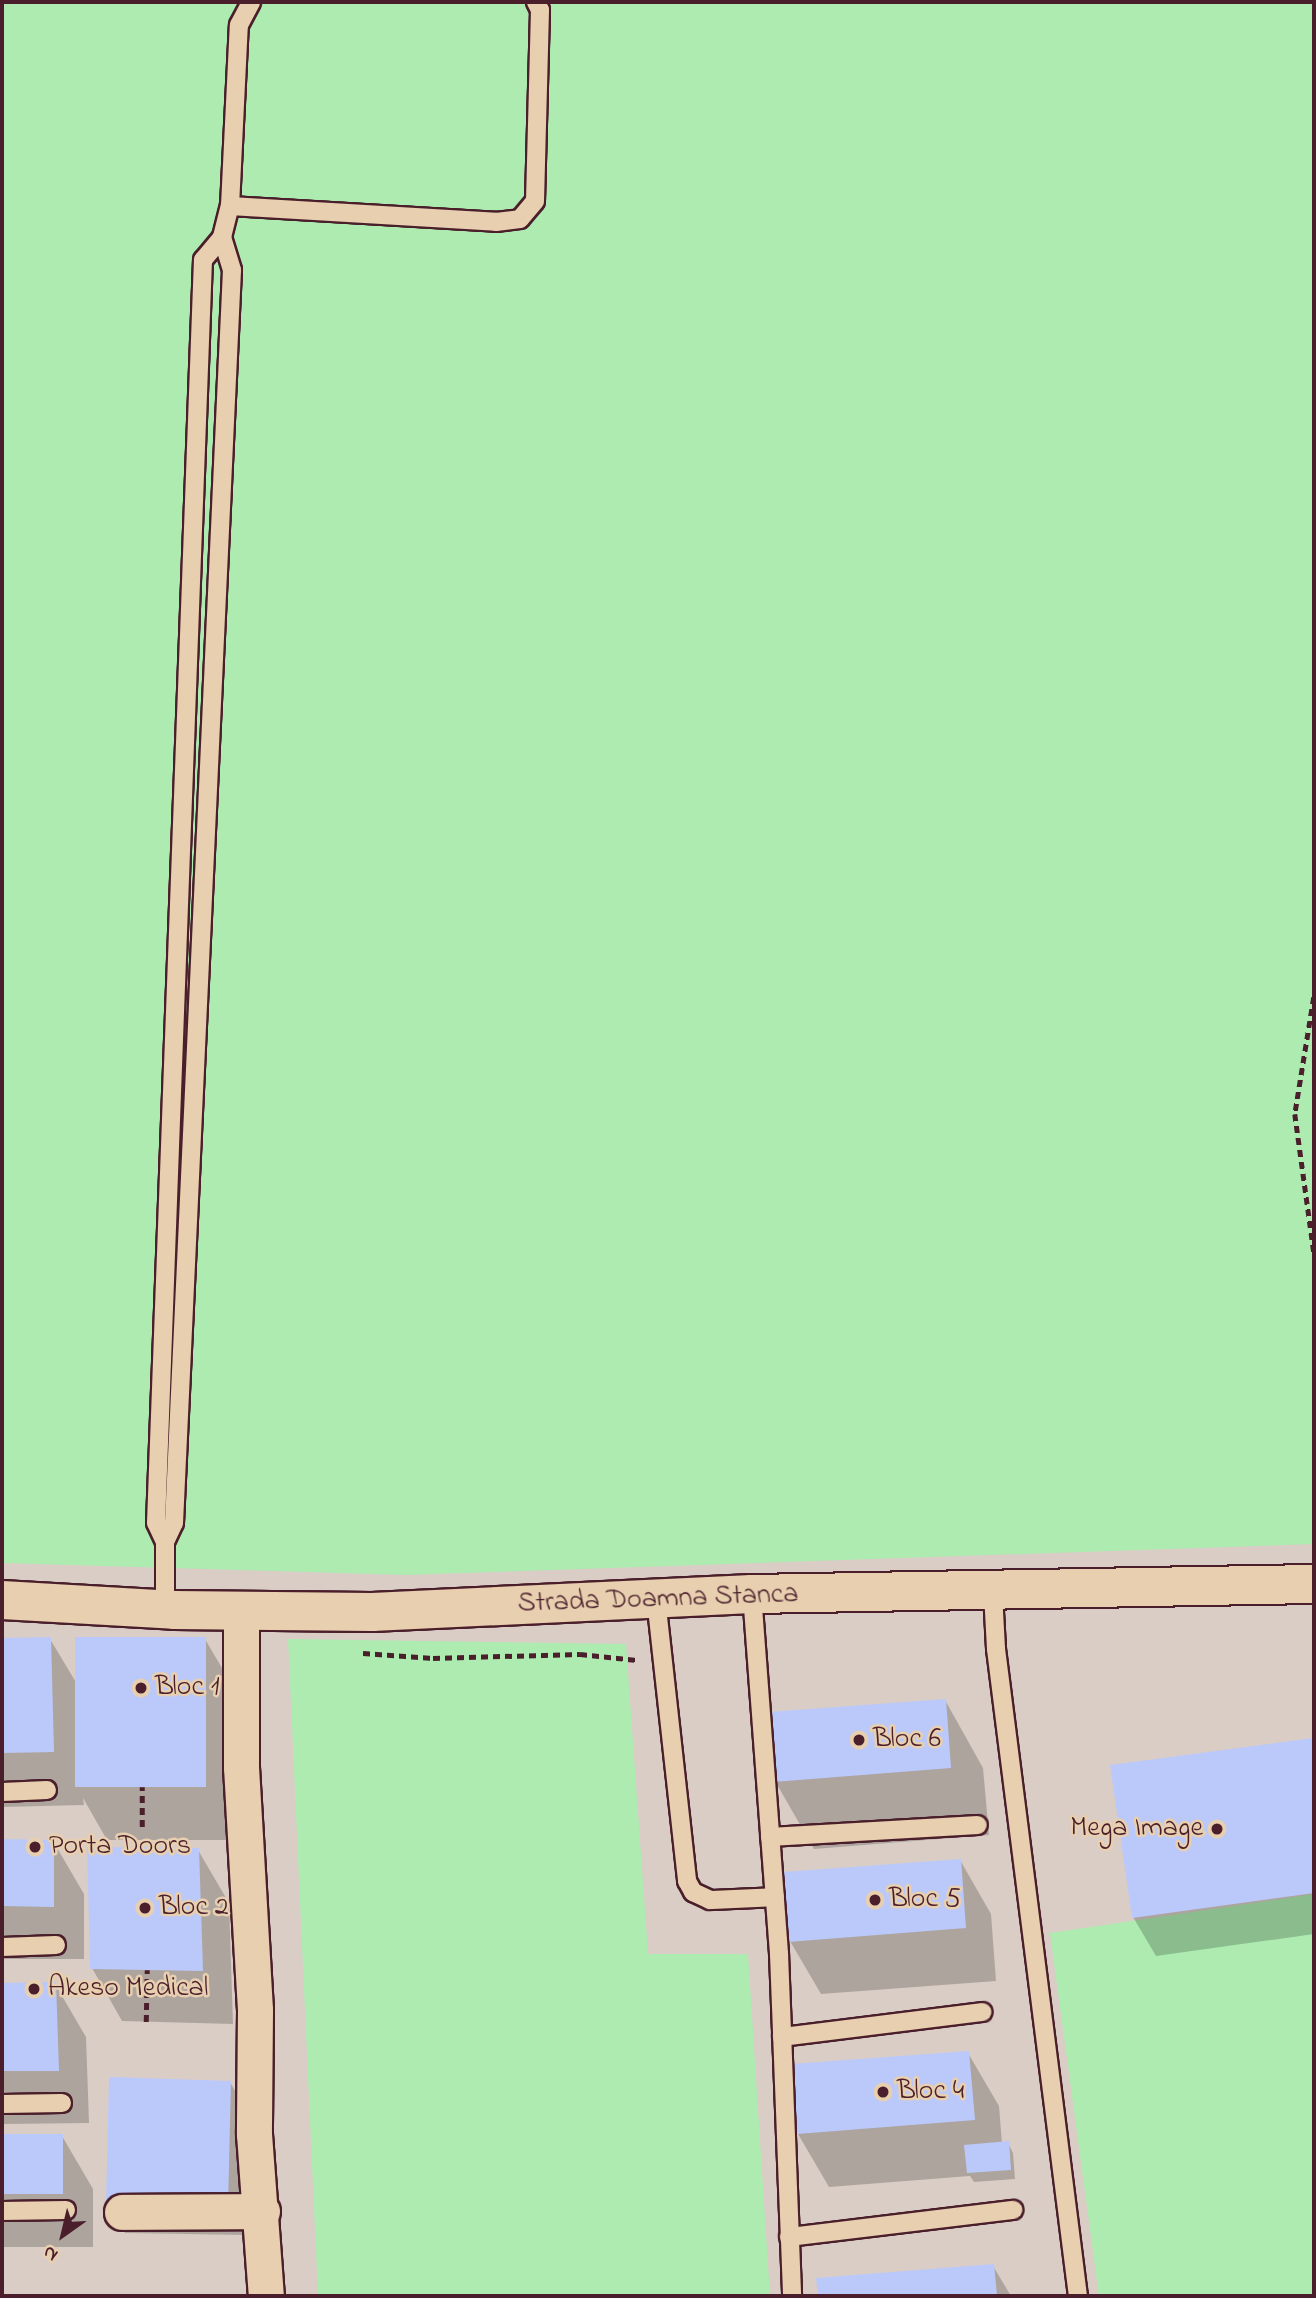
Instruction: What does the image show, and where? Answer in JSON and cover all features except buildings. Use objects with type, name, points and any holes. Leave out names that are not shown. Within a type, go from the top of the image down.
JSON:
[{"type":"street","name":"Strada Doamna Stanca","points":[[2,1600],[165,1609],[372,1612],[752,1594],[993,1593],[1314,1584]]},
{"type":"street","points":[[241,1611],[241,1767],[255,2010],[254,2134],[262,2211],[266,2296]]},
{"type":"street","points":[[122,2212],[262,2211]]},
{"type":"lane","points":[[165,1609],[165,1542],[156,1523],[156,1509],[203,260],[222,237],[230,206],[239,25],[251,2]]},
{"type":"lane","points":[[230,206],[496,222],[520,219],[536,201],[540,10],[536,2]]},
{"type":"lane","points":[[165,1542],[174,1524],[232,270],[222,237]]},
{"type":"lane","points":[[993,1593],[996,1649],[1079,2296]]},
{"type":"lane","points":[[752,1594],[775,1897],[792,2296]]},
{"type":"lane","points":[[656,1599],[687,1881],[692,1892],[710,1900],[775,1897]]},
{"type":"lane","points":[[2,1792],[47,1790]]},
{"type":"lane","points":[[770,1837],[978,1825]]},
{"type":"lane","points":[[2,1947],[55,1945]]},
{"type":"lane","points":[[782,2037],[982,2012]]},
{"type":"lane","points":[[2,2104],[62,2103]]},
{"type":"lane","points":[[2,2211],[66,2210]]},
{"type":"lane","points":[[789,2237],[1013,2210]]},
{"type":"path","points":[[1314,997],[1295,1114],[1314,1252]]},
{"type":"path","points":[[357,1652],[433,1658],[520,1653],[662,1659]]},
{"type":"path","points":[[142,1787],[142,1827]]},
{"type":"path","points":[[146,2022],[147,1970]]},
{"type":"green space","points":[[2,2],[1314,2],[1314,1544],[405,1575],[2,1563]]},
{"type":"green space","points":[[288,1639],[626,1644],[648,1954],[748,1954],[770,2296],[318,2296]]},
{"type":"green space","points":[[1314,1894],[1314,2296],[1099,2296],[1050,1933]]},
{"type":"place","name":"Bloc 1","points":[[141,1688]]},
{"type":"place","name":"Bloc 6","points":[[859,1740]]},
{"type":"place","name":"Mega Image","points":[[1217,1829]]},
{"type":"place","name":"Porta Doors","points":[[35,1847]]},
{"type":"place","name":"Bloc 5","points":[[875,1900]]},
{"type":"place","name":"Bloc 2","points":[[145,1908]]},
{"type":"place","name":"Akeso Medical","points":[[34,1989]]},
{"type":"place","name":"Bloc 4","points":[[883,2092]]}]
